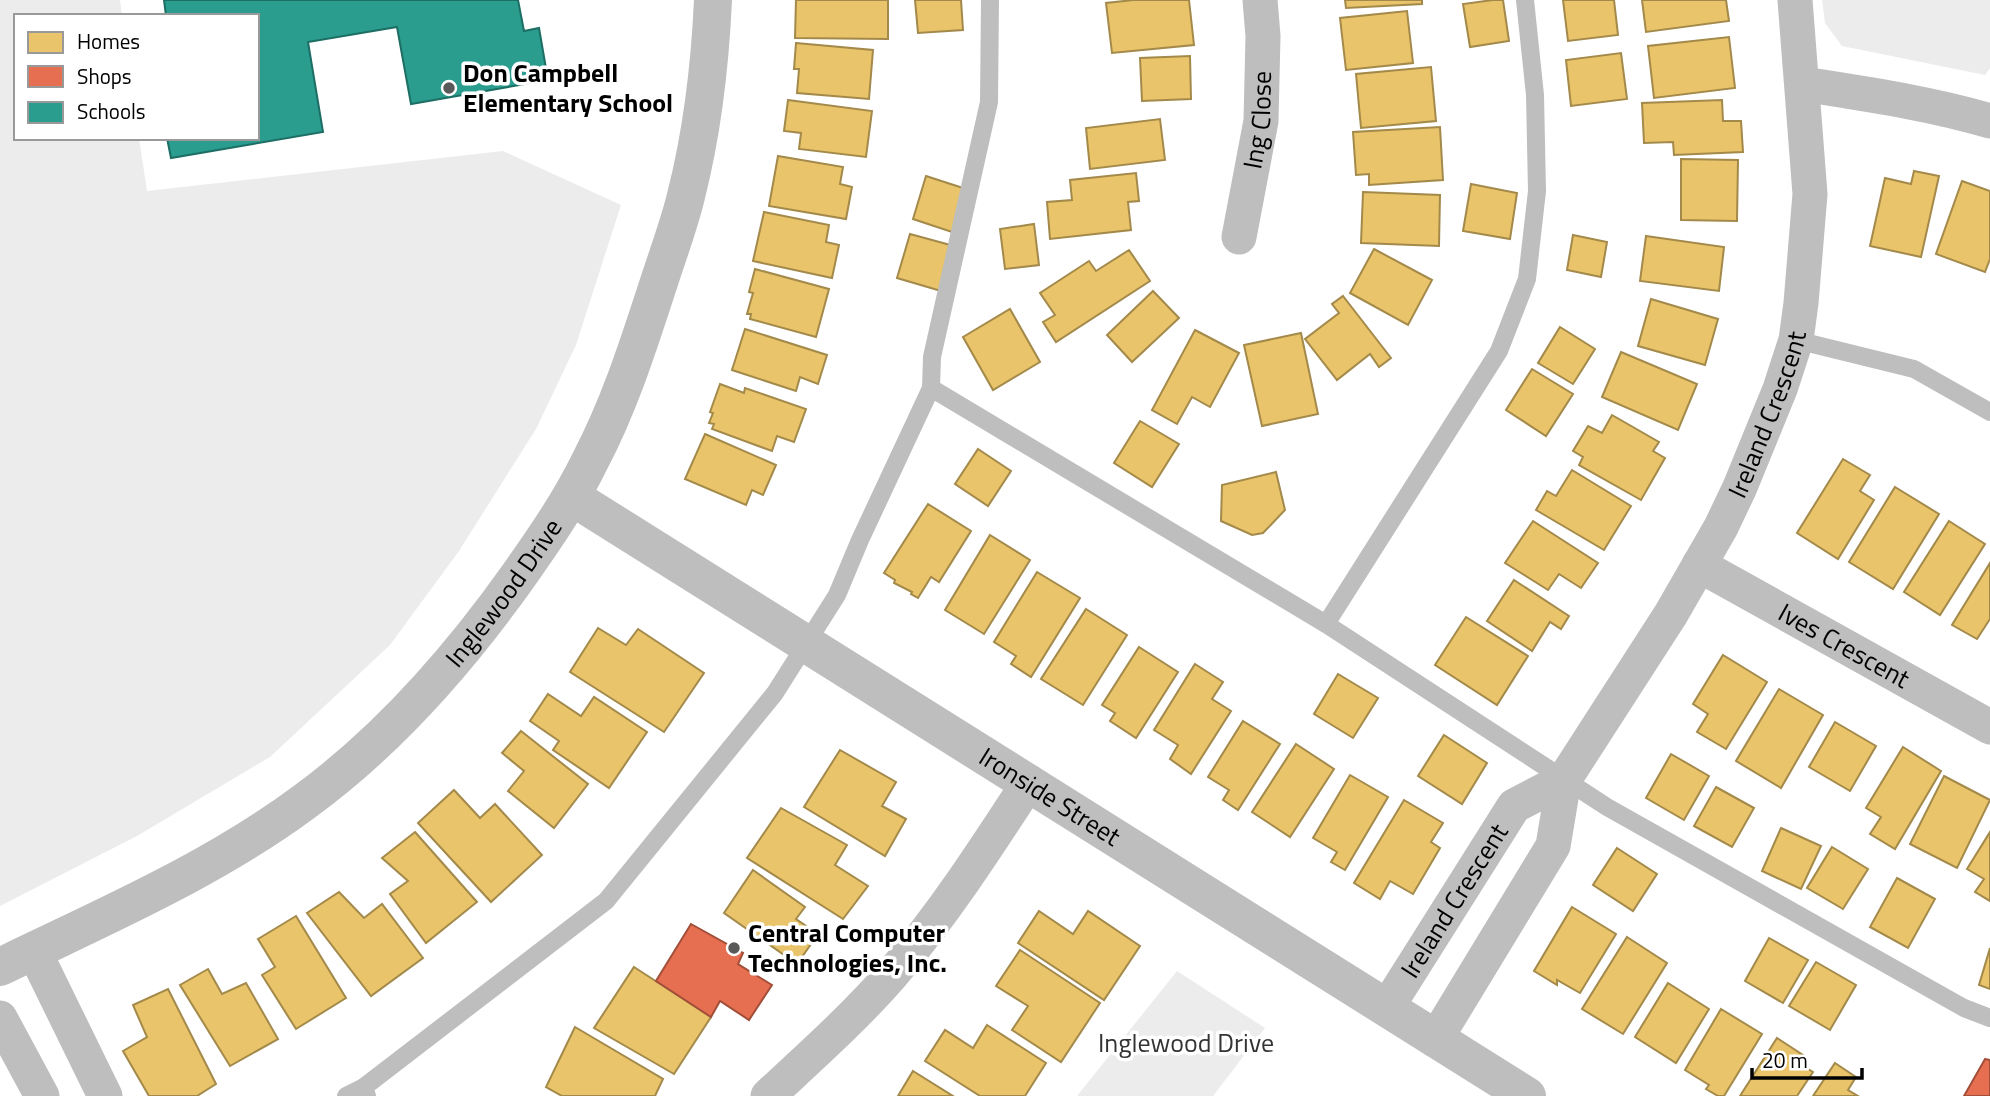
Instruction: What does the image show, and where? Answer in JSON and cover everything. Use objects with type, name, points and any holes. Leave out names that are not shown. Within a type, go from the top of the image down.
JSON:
[{"type":"street","name":"Inglewood Drive","points":[[17,959],[230,852],[304,802],[367,750],[436,683],[499,603],[572,497],[632,368],[686,196],[710,66],[713,0]]},
{"type":"street","name":"Ing Close","points":[[1239,237],[1261,121],[1263,36],[1260,0]]},
{"type":"street","name":"Ireland Crescent","points":[[1435,1040],[1553,846],[1564,780],[1671,614],[1721,527],[1780,389],[1796,340],[1810,194],[1795,0]]},
{"type":"street","points":[[1803,84],[1898,98],[1990,121]]},
{"type":"street","name":"Ironside Street","points":[[572,497],[1527,1096]]},
{"type":"street","name":"Ives Crescent","points":[[1699,565],[1990,727]]},
{"type":"street","name":"Ireland Crescent","points":[[1386,1009],[1514,806],[1564,780]]},
{"type":"street","points":[[768,1096],[838,1031],[891,974],[968,876],[1029,782]]},
{"type":"street","points":[[17,959],[106,1096]]},
{"type":"street","points":[[0,1018],[42,1096]]},
{"type":"lane","points":[[346,1096],[366,1092],[606,901],[775,693],[837,595],[931,388],[932,357],[989,102],[990,0]]},
{"type":"lane","points":[[1326,624],[1499,351],[1527,279],[1537,191],[1535,95],[1525,0]]},
{"type":"lane","points":[[1796,340],[1914,369],[1990,412]]},
{"type":"lane","points":[[931,388],[1326,624],[1607,807],[1964,1008],[1990,1018]]},
{"type":"green space","points":[[0,0],[120,0],[122,14],[14,14],[14,140],[139,140],[147,191],[503,151],[621,205],[576,345],[536,429],[459,551],[390,645],[270,757],[137,836],[0,906]]},
{"type":"green space","points":[[1822,0],[1990,0],[1990,68],[1985,75],[1842,46],[1825,23]]},
{"type":"green space","name":"Inglewood Drive","points":[[1177,971],[1265,1028],[1213,1096],[1077,1096]]},
{"type":"building: Homes","points":[[796,0],[888,0],[888,39],[795,38]]},
{"type":"building: Homes","points":[[915,0],[961,0],[963,30],[918,33]]},
{"type":"building: Homes","points":[[1189,0],[1194,45],[1112,53],[1106,3]]},
{"type":"building: Homes","points":[[1345,0],[1422,0],[1422,4],[1346,8]]},
{"type":"building: Homes","points":[[1503,0],[1509,41],[1470,47],[1463,4]]},
{"type":"building: Homes","points":[[1563,0],[1614,0],[1618,35],[1568,41]]},
{"type":"building: Homes","points":[[1642,0],[1726,0],[1729,21],[1646,32]]},
{"type":"building: Homes","points":[[1407,11],[1413,63],[1346,70],[1340,18]]},
{"type":"building: Homes","points":[[1729,37],[1735,88],[1654,98],[1648,46]]},
{"type":"building: Homes","points":[[796,43],[873,50],[869,99],[797,93],[799,69],[794,69]]},
{"type":"building: Homes","points":[[1621,53],[1627,99],[1571,106],[1566,60]]},
{"type":"building: Homes","points":[[1190,56],[1191,99],[1142,101],[1140,58]]},
{"type":"building: Homes","points":[[1431,67],[1436,121],[1361,128],[1356,74]]},
{"type":"building: Homes","points":[[788,100],[872,111],[866,157],[799,149],[801,133],[784,131]]},
{"type":"building: Homes","points":[[1722,100],[1723,121],[1741,121],[1743,152],[1674,155],[1673,142],[1644,143],[1642,103]]},
{"type":"building: Homes","points":[[1160,119],[1165,160],[1090,169],[1086,128]]},
{"type":"building: Homes","points":[[1440,127],[1443,180],[1369,185],[1369,174],[1356,175],[1353,132]]},
{"type":"building: Homes","points":[[778,156],[843,167],[840,184],[852,187],[846,219],[769,206]]},
{"type":"building: Homes","points":[[1681,159],[1738,160],[1737,221],[1681,220]]},
{"type":"building: Homes","points":[[1914,171],[1939,176],[1921,257],[1870,246],[1885,178],[1911,184]]},
{"type":"building: Homes","points":[[1136,173],[1139,201],[1128,202],[1131,230],[1050,239],[1047,202],[1072,200],[1070,180]]},
{"type":"building: Homes","points":[[926,176],[966,189],[955,233],[913,219]]},
{"type":"building: Homes","points":[[1962,181],[1990,191],[1990,259],[1985,272],[1936,254]]},
{"type":"building: Homes","points":[[1471,184],[1517,193],[1510,239],[1463,231]]},
{"type":"building: Homes","points":[[1363,192],[1440,195],[1439,246],[1361,243]]},
{"type":"building: Homes","points":[[764,212],[829,225],[826,242],[839,245],[832,278],[753,261]]},
{"type":"building: Homes","points":[[1034,224],[1039,265],[1005,269],[1000,229]]},
{"type":"building: Homes","points":[[910,234],[954,246],[941,291],[897,278]]},
{"type":"building: Homes","points":[[1573,235],[1607,242],[1601,277],[1567,270]]},
{"type":"building: Homes","points":[[1646,236],[1724,247],[1719,291],[1640,281]]},
{"type":"building: Homes","points":[[1374,249],[1432,280],[1408,325],[1350,293]]},
{"type":"building: Homes","points":[[1129,250],[1150,281],[1056,342],[1043,322],[1055,315],[1040,293],[1089,261],[1096,271]]},
{"type":"building: Homes","points":[[755,269],[829,289],[816,337],[750,319],[751,314],[747,314],[753,293],[749,292]]},
{"type":"building: Homes","points":[[1153,291],[1179,318],[1132,362],[1107,335]]},
{"type":"building: Homes","points":[[1343,296],[1391,358],[1379,367],[1370,354],[1337,380],[1305,339],[1339,313],[1332,304]]},
{"type":"building: Homes","points":[[1651,299],[1718,319],[1705,365],[1638,346]]},
{"type":"building: Homes","points":[[1010,309],[1040,362],[993,390],[963,337]]},
{"type":"building: Homes","points":[[1560,327],[1595,349],[1573,384],[1538,363]]},
{"type":"building: Homes","points":[[745,329],[827,355],[818,384],[800,377],[796,391],[732,370]]},
{"type":"building: Homes","points":[[1195,330],[1239,353],[1210,407],[1192,397],[1177,424],[1152,410]]},
{"type":"building: Homes","points":[[1301,333],[1318,414],[1262,426],[1244,345]]},
{"type":"building: Homes","points":[[1621,352],[1697,384],[1678,430],[1602,397]]},
{"type":"building: Homes","points":[[1532,369],[1573,394],[1546,436],[1506,410]]},
{"type":"building: Homes","points":[[720,384],[744,393],[745,388],[806,409],[794,442],[777,436],[772,451],[712,429],[714,424],[709,423],[713,413],[710,412]]},
{"type":"building: Homes","points":[[1612,415],[1659,442],[1653,451],[1665,458],[1641,500],[1579,465],[1583,457],[1573,451],[1588,426],[1602,433]]},
{"type":"building: Homes","points":[[1140,421],[1179,444],[1152,487],[1114,463]]},
{"type":"building: Homes","points":[[705,434],[776,465],[763,495],[752,490],[746,505],[685,479]]},
{"type":"building: Homes","points":[[978,449],[1011,471],[988,506],[955,484]]},
{"type":"building: Homes","points":[[1843,459],[1870,475],[1860,491],[1874,500],[1838,559],[1797,533]]},
{"type":"building: Homes","points":[[1572,470],[1631,506],[1604,550],[1536,510],[1547,491],[1556,496]]},
{"type":"building: Homes","points":[[1276,472],[1285,510],[1263,533],[1252,535],[1221,521],[1222,485]]},
{"type":"building: Homes","points":[[1895,487],[1939,514],[1893,589],[1849,562]]},
{"type":"building: Homes","points":[[928,504],[971,531],[939,582],[931,577],[918,598],[894,583],[895,580],[884,573]]},
{"type":"building: Homes","points":[[1533,521],[1598,563],[1581,588],[1559,574],[1548,590],[1505,563]]},
{"type":"building: Homes","points":[[1949,521],[1985,544],[1940,615],[1904,592]]},
{"type":"building: Homes","points":[[990,535],[1030,560],[984,634],[945,610]]},
{"type":"building: Homes","points":[[1990,563],[1990,619],[1977,639],[1952,625]]},
{"type":"building: Homes","points":[[1037,572],[1080,598],[1031,677],[1011,664],[1016,656],[994,642]]},
{"type":"building: Homes","points":[[1514,580],[1569,616],[1561,629],[1550,622],[1532,651],[1487,621]]},
{"type":"building: Homes","points":[[1086,609],[1127,635],[1083,705],[1041,679]]},
{"type":"building: Homes","points":[[1466,617],[1528,656],[1497,705],[1435,665]]},
{"type":"building: Homes","points":[[598,628],[626,645],[638,629],[704,673],[664,732],[570,672]]},
{"type":"building: Homes","points":[[1139,647],[1178,672],[1136,738],[1110,721],[1115,713],[1102,705]]},
{"type":"building: Homes","points":[[1723,655],[1767,682],[1726,749],[1697,732],[1708,714],[1693,704]]},
{"type":"building: Homes","points":[[1195,664],[1223,682],[1212,699],[1231,711],[1191,774],[1170,759],[1178,745],[1154,730]]},
{"type":"building: Homes","points":[[1338,674],[1378,698],[1353,738],[1314,714]]},
{"type":"building: Homes","points":[[1779,689],[1823,715],[1781,788],[1736,761]]},
{"type":"building: Homes","points":[[548,694],[581,716],[594,697],[647,732],[609,788],[553,750],[559,741],[530,721]]},
{"type":"building: Homes","points":[[1243,721],[1280,744],[1238,810],[1223,800],[1229,790],[1208,777]]},
{"type":"building: Homes","points":[[1835,722],[1876,746],[1850,791],[1809,767]]},
{"type":"building: Homes","points":[[521,731],[588,784],[554,828],[508,791],[524,771],[502,753]]},
{"type":"building: Homes","points":[[1444,735],[1487,763],[1462,804],[1418,776]]},
{"type":"building: Homes","points":[[1296,744],[1334,769],[1290,837],[1252,812]]},
{"type":"building: Homes","points":[[1903,747],[1941,771],[1895,849],[1870,834],[1881,817],[1866,808]]},
{"type":"building: Homes","points":[[840,750],[896,782],[882,806],[906,819],[885,856],[804,807]]},
{"type":"building: Homes","points":[[1671,754],[1709,776],[1684,820],[1646,798]]},
{"type":"building: Homes","points":[[1350,775],[1388,797],[1345,870],[1331,862],[1337,852],[1313,838]]},
{"type":"building: Homes","points":[[1944,776],[1990,800],[1957,868],[1910,844]]},
{"type":"building: Homes","points":[[1716,787],[1754,808],[1732,847],[1694,826]]},
{"type":"building: Homes","points":[[454,790],[480,818],[495,804],[542,855],[491,902],[418,823]]},
{"type":"building: Homes","points":[[1404,800],[1443,823],[1431,842],[1440,848],[1413,894],[1390,881],[1380,899],[1354,883]]},
{"type":"building: Homes","points":[[781,808],[847,845],[835,865],[868,886],[843,919],[747,858]]},
{"type":"building: Homes","points":[[1781,828],[1821,846],[1801,889],[1762,871]]},
{"type":"building: Homes","points":[[415,832],[477,902],[426,943],[390,894],[408,881],[382,858]]},
{"type":"building: Homes","points":[[1990,832],[1990,901],[1975,892],[1984,879],[1967,869]]},
{"type":"building: Homes","points":[[1832,847],[1868,869],[1843,909],[1807,888]]},
{"type":"building: Homes","points":[[1617,848],[1657,874],[1633,911],[1593,885]]},
{"type":"building: Homes","points":[[753,870],[805,907],[796,919],[818,934],[797,964],[724,913]]},
{"type":"building: Homes","points":[[1897,878],[1935,899],[1908,948],[1870,927]]},
{"type":"building: Homes","points":[[339,892],[364,918],[382,904],[423,958],[371,996],[307,913]]},
{"type":"building: Homes","points":[[1572,907],[1616,934],[1580,993],[1557,980],[1557,985],[1534,971]]},
{"type":"building: Homes","points":[[1039,911],[1073,934],[1088,911],[1140,946],[1104,1000],[1018,943]]},
{"type":"building: Homes","points":[[296,916],[346,998],[296,1029],[262,975],[275,967],[258,939]]},
{"type":"building: Homes","points":[[1627,937],[1667,963],[1623,1034],[1582,1009]]},
{"type":"building: Homes","points":[[1769,938],[1808,960],[1783,1003],[1745,981]]},
{"type":"building: Homes","points":[[1990,948],[1990,989],[1979,985]]},
{"type":"building: Homes","points":[[1020,950],[1100,1003],[1061,1062],[1012,1030],[1028,1006],[996,986]]},
{"type":"building: Homes","points":[[1816,962],[1856,985],[1830,1030],[1789,1006]]},
{"type":"building: Homes","points":[[634,967],[711,1017],[674,1074],[594,1028]]},
{"type":"building: Homes","points":[[208,969],[222,994],[246,983],[278,1039],[230,1066],[180,985]]},
{"type":"building: Homes","points":[[1668,983],[1709,1009],[1676,1063],[1635,1037]]},
{"type":"building: Homes","points":[[168,989],[216,1084],[197,1096],[149,1096],[123,1051],[147,1037],[133,1005]]},
{"type":"building: Homes","points":[[1721,1009],[1762,1034],[1724,1096],[1718,1096],[1706,1089],[1709,1085],[1685,1070]]},
{"type":"building: Homes","points":[[987,1025],[1046,1063],[1025,1096],[980,1096],[925,1061],[945,1030],[973,1048]]},
{"type":"building: Homes","points":[[575,1027],[663,1079],[655,1096],[562,1096],[546,1087]]},
{"type":"building: Homes","points":[[1777,1038],[1803,1055],[1798,1063],[1813,1072],[1797,1096],[1740,1096]]},
{"type":"building: Homes","points":[[1835,1063],[1856,1077],[1848,1090],[1858,1096],[1813,1096]]},
{"type":"building: Homes","points":[[913,1071],[953,1096],[898,1096]]},
{"type":"building: Shops","points":[[691,924],[743,953],[738,964],[772,985],[749,1020],[720,1001],[711,1017],[656,981]]},
{"type":"building: Shops","points":[[1985,1059],[1990,1060],[1990,1096],[1964,1096]]},
{"type":"building: Schools","points":[[164,0],[518,0],[524,31],[539,28],[548,80],[411,104],[397,27],[308,42],[323,132],[171,158],[167,140],[259,140],[259,14],[166,14]]},
{"type":"place","name":"Don Campbell Elementary School","points":[[449,88]]},
{"type":"place","name":"Central Computer Technologies, Inc.","points":[[734,948]]}]
